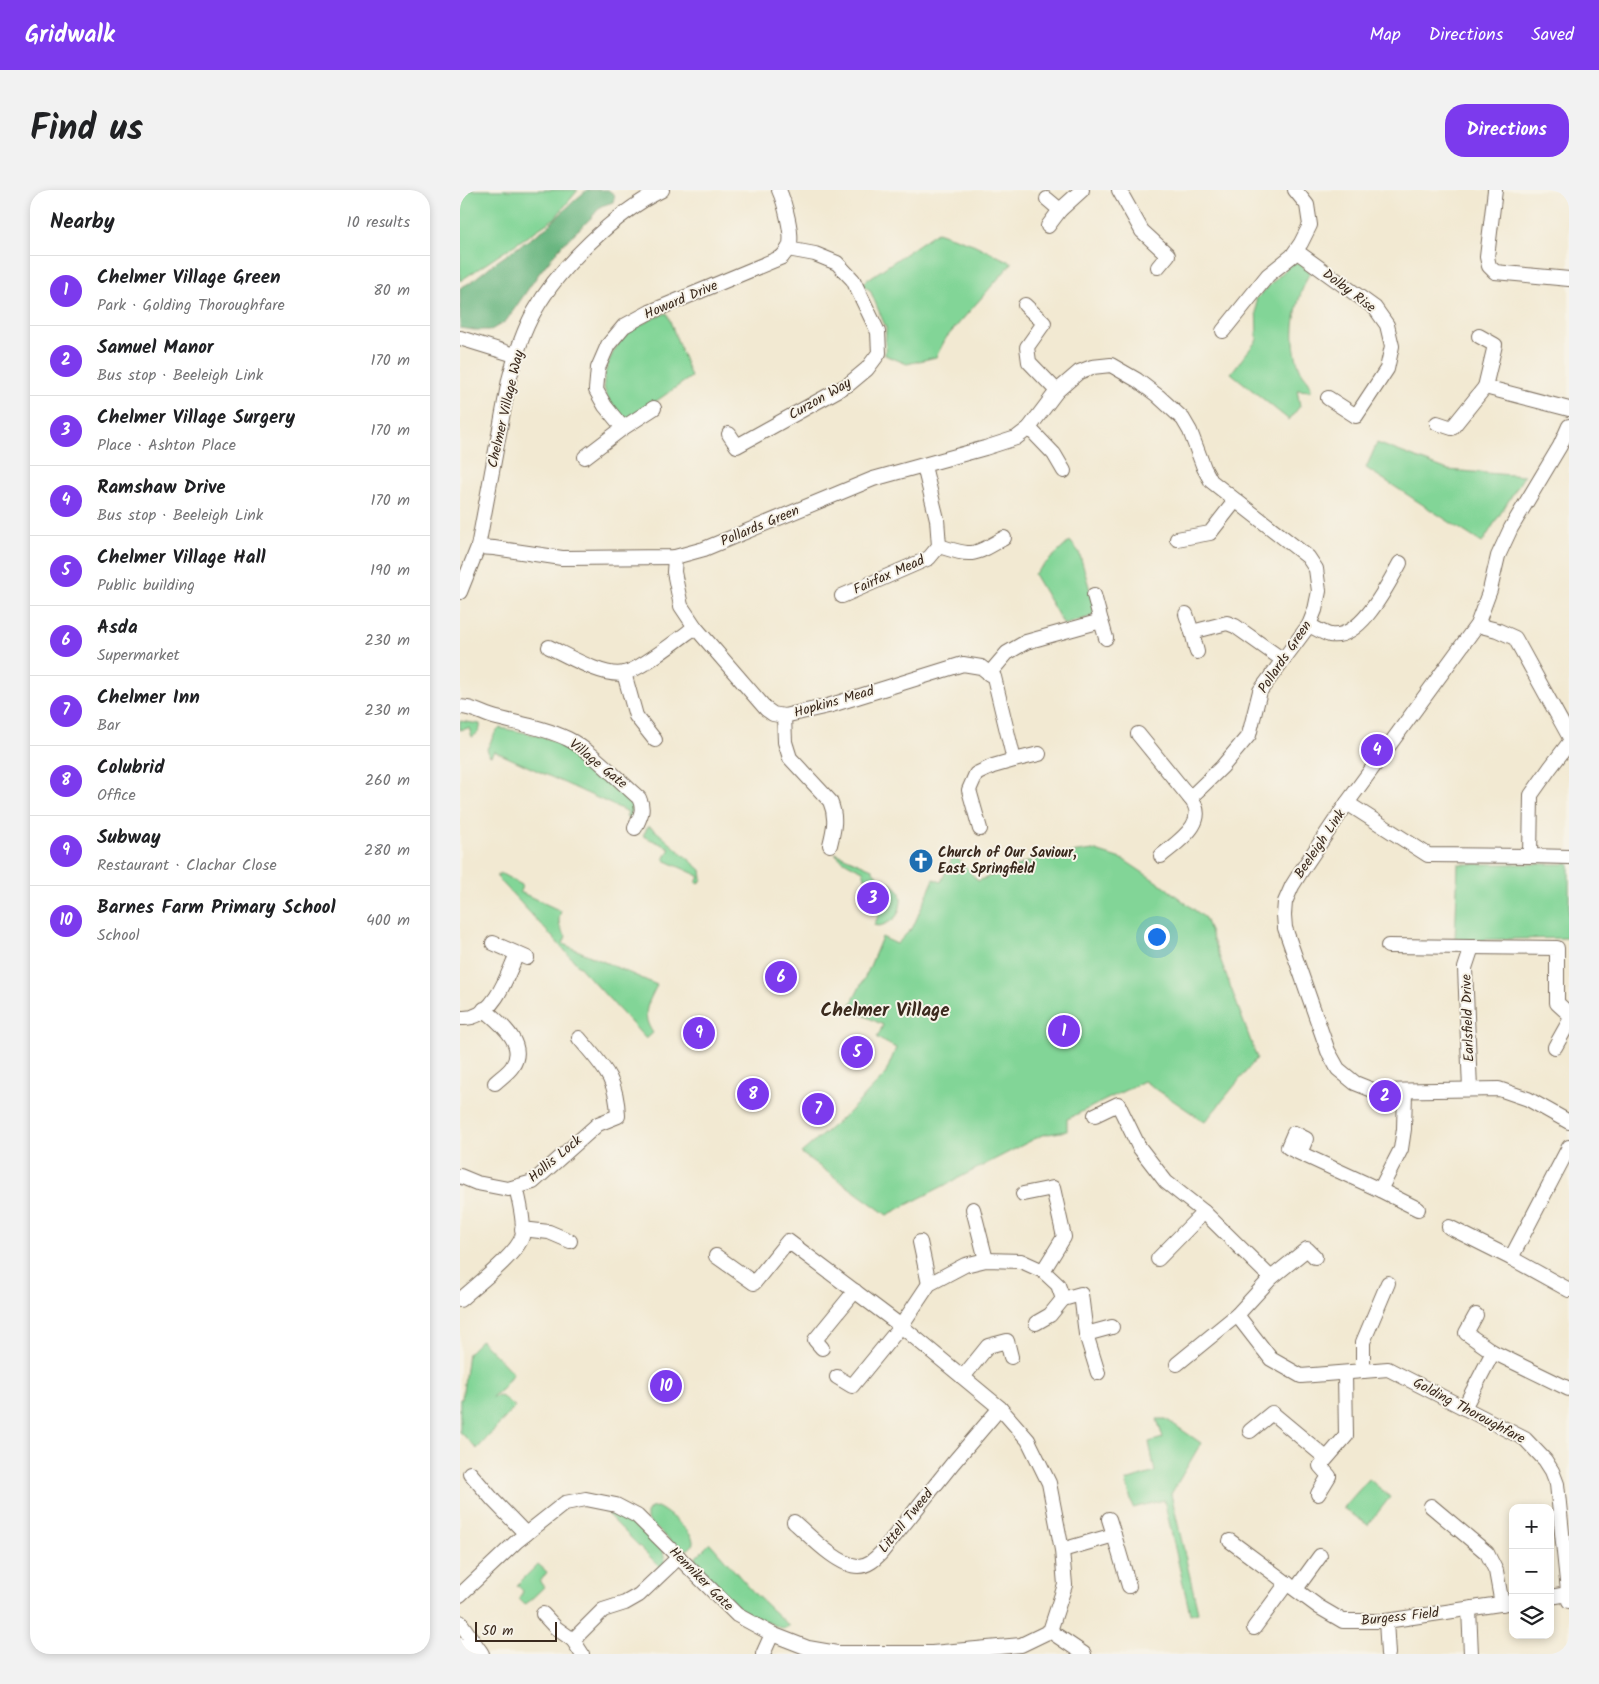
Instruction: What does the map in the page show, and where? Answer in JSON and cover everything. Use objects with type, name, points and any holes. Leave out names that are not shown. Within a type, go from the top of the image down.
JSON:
[{"type":"street","name":"Chelmer Village Way","points":[[460,592],[478,547],[507,389],[516,355],[533,313],[564,270],[602,230],[662,190]]},
{"type":"street","points":[[779,190],[784,199],[789,223],[790,245],[788,249]]},
{"type":"street","points":[[1048,226],[1060,210],[1082,190]]},
{"type":"street","points":[[1118,190],[1142,230],[1168,255],[1158,267]]},
{"type":"street","points":[[1223,331],[1268,275],[1292,256],[1310,225],[1306,205],[1295,190]]},
{"type":"street","points":[[1495,190],[1487,257],[1489,266],[1495,272],[1569,279]]},
{"type":"street","points":[[1047,199],[1060,210]]},
{"type":"street","name":"Howard Drive","points":[[623,428],[605,406],[596,390],[598,368],[608,345],[624,326],[650,312],[782,257],[788,249]]},
{"type":"street","name":"Curzon Way","points":[[730,434],[737,446],[849,384],[867,369],[879,353],[878,332],[853,280],[837,264],[815,254],[788,249]]},
{"type":"street","name":"Dolby Rise","points":[[1296,251],[1375,308],[1387,325],[1392,346],[1387,369],[1356,416],[1328,398]]},
{"type":"street","points":[[1025,306],[1044,323],[1027,347],[1029,362],[1057,391]]},
{"type":"street","points":[[1437,423],[1452,428],[1485,387],[1495,345],[1479,336]]},
{"type":"street","points":[[460,338],[516,355]]},
{"type":"street","name":"Pollards Green","points":[[478,547],[562,558],[674,557],[704,550],[873,478],[924,466],[1016,438],[1029,428],[1057,391],[1079,372],[1092,367],[1112,365],[1137,380],[1183,419],[1211,481],[1308,557],[1316,569],[1319,591],[1315,610],[1309,625],[1260,691],[1249,735],[1222,767],[1190,798]]},
{"type":"street","points":[[1485,387],[1569,409]]},
{"type":"street","points":[[585,457],[623,428],[654,408]]},
{"type":"street","name":"Beeleigh Link","points":[[1569,426],[1565,448],[1511,528],[1498,556],[1490,590],[1478,625],[1347,803],[1292,886],[1285,902],[1284,915],[1285,928],[1328,1051],[1338,1070],[1356,1083],[1376,1091],[1499,1089],[1528,1099],[1569,1122]]},
{"type":"street","points":[[1029,428],[1054,454],[1064,471]]},
{"type":"street","name":"Fairfax Mead","points":[[842,596],[930,558],[939,546],[937,519],[924,466]]},
{"type":"street","points":[[1178,539],[1210,533],[1235,501]]},
{"type":"street","points":[[939,546],[965,555],[981,552],[1004,538]]},
{"type":"street","name":"Hopkins Mead","points":[[674,557],[674,572],[682,606],[695,627],[772,714],[784,716],[828,706],[963,664],[981,667],[990,674]]},
{"type":"street","points":[[1309,625],[1330,635],[1344,634],[1360,624],[1380,598],[1400,564]]},
{"type":"street","points":[[1094,595],[1106,638]]},
{"type":"street","points":[[1186,614],[1197,652]]},
{"type":"street","points":[[1014,760],[994,677],[990,674],[1007,653],[1026,642],[1101,620]]},
{"type":"street","points":[[1192,632],[1227,623],[1235,626],[1283,660]]},
{"type":"street","points":[[1478,625],[1497,630],[1515,638],[1569,736]]},
{"type":"street","points":[[549,647],[609,673],[624,674],[653,657],[695,627]]},
{"type":"street","points":[[624,674],[636,716],[655,740]]},
{"type":"street","name":"Village Gate","points":[[462,705],[492,717],[550,732],[568,739],[587,751],[639,798],[642,812],[635,828]]},
{"type":"street","points":[[784,716],[784,742],[790,758],[830,801],[833,809],[835,818],[830,845]]},
{"type":"street","points":[[1138,734],[1195,804],[1198,811],[1190,831],[1160,856]]},
{"type":"street","points":[[1530,856],[1531,795],[1569,743]]},
{"type":"street","points":[[980,829],[969,790],[976,774],[993,766],[1039,754]]},
{"type":"street","points":[[1347,803],[1428,855],[1569,857]]},
{"type":"street","points":[[460,1018],[473,1017],[490,1006],[522,956],[492,943]]},
{"type":"street","points":[[1388,946],[1557,948],[1557,1003],[1569,1014]]},
{"type":"street","name":"Earlsfield Drive","points":[[1470,1089],[1466,968],[1472,947]]},
{"type":"street","points":[[484,1010],[500,1022],[513,1037],[517,1051],[513,1066],[495,1083]]},
{"type":"street","points":[[1555,1047],[1569,1022]]},
{"type":"street","name":"Hollis Lock","points":[[460,1176],[477,1183],[508,1190],[533,1182],[598,1124],[618,1116],[618,1098],[611,1077],[580,1038]]},
{"type":"street","points":[[1380,1190],[1402,1148],[1405,1092]]},
{"type":"street","points":[[1096,1114],[1118,1104],[1139,1147],[1166,1182],[1204,1212],[1271,1278]]},
{"type":"street","points":[[1511,1258],[1569,1147]]},
{"type":"street","points":[[1300,1153],[1418,1209]]},
{"type":"street","points":[[460,1300],[508,1256],[522,1236],[522,1212],[516,1187]]},
{"type":"street","points":[[1023,1194],[1053,1188],[1064,1237],[1043,1271]]},
{"type":"street","points":[[973,1209],[986,1260]]},
{"type":"street","points":[[1158,1259],[1204,1212]]},
{"type":"street","points":[[1449,1227],[1569,1290]]},
{"type":"street","points":[[522,1229],[549,1232],[570,1241]]},
{"type":"street","points":[[716,1256],[754,1283],[788,1241],[902,1326],[1000,1408],[1028,1440],[1049,1483],[1062,1550],[1065,1585],[1050,1631],[1084,1654]]},
{"type":"street","points":[[920,1242],[929,1284]]},
{"type":"street","points":[[1177,1364],[1237,1315],[1271,1278],[1307,1250],[1315,1257]]},
{"type":"street","points":[[837,1377],[852,1386],[902,1326],[929,1284],[965,1265],[986,1260],[1021,1261],[1043,1271],[1058,1284],[1063,1299]]},
{"type":"street","points":[[1363,1371],[1363,1342],[1388,1283]]},
{"type":"street","points":[[822,1348],[814,1340],[855,1291]]},
{"type":"street","points":[[1036,1323],[1050,1315],[1063,1299],[1081,1294],[1086,1334],[1098,1373]]},
{"type":"street","points":[[1476,1314],[1466,1333],[1493,1352],[1569,1389]]},
{"type":"street","name":"Golding Thoroughfare","points":[[1237,1315],[1271,1358],[1301,1376],[1388,1369],[1525,1439],[1545,1460],[1557,1484],[1566,1545],[1568,1598]]},
{"type":"street","points":[[1086,1334],[1112,1327]]},
{"type":"street","points":[[963,1377],[988,1346],[1007,1341],[1011,1357]]},
{"type":"street","points":[[1464,1408],[1493,1352]]},
{"type":"street","points":[[1318,1494],[1329,1476],[1320,1466],[1346,1436],[1345,1373]]},
{"type":"street","name":"Littell Tweed","points":[[794,1522],[841,1560],[859,1566],[875,1560],[1000,1408]]},
{"type":"street","points":[[1250,1432],[1272,1413],[1326,1458]]},
{"type":"street","points":[[470,1472],[494,1501],[526,1534]]},
{"type":"street","name":"Henniker Gate","points":[[460,1595],[526,1534],[564,1503],[586,1498],[616,1505],[637,1516],[737,1615],[772,1634],[808,1648],[837,1653],[932,1654],[1021,1645],[1050,1631]]},
{"type":"street","points":[[1431,1506],[1487,1553],[1496,1571],[1507,1603]]},
{"type":"street","points":[[1109,1519],[1129,1586]]},
{"type":"street","points":[[1062,1550],[1114,1535]]},
{"type":"street","name":"Burgess Field","points":[[1230,1541],[1343,1621],[1386,1621],[1507,1603]]},
{"type":"street","points":[[1254,1628],[1320,1556]]},
{"type":"street","points":[[573,1640],[603,1610],[639,1595],[678,1557]]},
{"type":"street","points":[[1554,1596],[1568,1598]]},
{"type":"street","points":[[1469,1609],[1471,1654]]},
{"type":"street","points":[[543,1614],[556,1628],[573,1640],[582,1654]]},
{"type":"street","points":[[1386,1621],[1388,1654]]},
{"type":"street","points":[[460,1622],[481,1653]]},
{"type":"street","points":[[763,1654],[772,1634]]},
{"type":"street","points":[[460,1644],[481,1653]]},
{"type":"green space","points":[[460,190],[578,190],[555,218],[460,281]]},
{"type":"green space","points":[[587,190],[608,190],[615,195],[613,202],[601,206],[562,245],[540,272],[506,321],[491,330],[460,328],[460,288],[546,228]]},
{"type":"green space","points":[[937,232],[973,244],[1012,263],[946,338],[936,357],[907,364],[885,355],[886,328],[870,290],[861,284]]},
{"type":"green space","points":[[1292,263],[1299,263],[1310,272],[1300,295],[1297,308],[1294,347],[1301,371],[1309,382],[1311,391],[1297,390],[1300,406],[1289,420],[1231,373],[1257,340],[1256,299]]},
{"type":"green space","points":[[667,313],[691,377],[639,413],[623,421],[604,388],[605,374],[612,354],[631,331]]},
{"type":"green space","points":[[1377,443],[1448,470],[1524,476],[1482,543],[1366,468]]},
{"type":"green space","points":[[1070,541],[1079,552],[1094,604],[1093,616],[1064,625],[1034,574]]},
{"type":"green space","points":[[460,721],[480,724],[479,730],[472,737],[469,728],[460,730]]},
{"type":"green space","points":[[500,728],[546,738],[582,757],[603,775],[631,805],[633,810],[630,818],[626,817],[628,812],[494,751],[491,756],[489,755],[487,749],[495,733]]},
{"type":"green space","points":[[648,826],[701,870],[702,879],[699,884],[696,883],[699,876],[664,860],[670,848],[643,836]]},
{"type":"green space","points":[[1093,850],[1124,860],[1166,888],[1205,918],[1257,1058],[1205,1122],[1144,1081],[1067,1119],[1067,1131],[1042,1135],[887,1215],[801,1153],[847,1114],[885,1075],[896,1048],[877,1038],[883,1025],[849,1008],[868,971],[882,937],[897,944],[913,927],[934,879],[941,882],[954,854],[978,881],[1040,857]]},
{"type":"green space","points":[[835,853],[872,869],[875,874],[896,887],[901,898],[899,912],[893,919],[878,926],[874,925],[888,896],[876,890],[879,884],[865,878],[863,871],[844,861]]},
{"type":"green space","points":[[1458,864],[1569,864],[1569,938],[1455,940]]},
{"type":"green space","points":[[500,873],[522,885],[520,892],[561,911],[559,924],[566,936],[563,944],[657,985],[648,1004],[646,1014],[653,1033],[646,1039],[497,877]]},
{"type":"green space","points":[[481,1340],[513,1373],[502,1389],[492,1397],[501,1396],[515,1407],[477,1449],[460,1432],[460,1399],[462,1399],[468,1353]]},
{"type":"green space","points":[[1157,1419],[1166,1419],[1201,1443],[1171,1494],[1198,1612],[1190,1614],[1164,1500],[1133,1508],[1126,1481],[1155,1472],[1149,1442],[1163,1438]]},
{"type":"green space","points":[[1369,1479],[1390,1497],[1368,1525],[1343,1508]]},
{"type":"green space","points":[[599,1506],[623,1514],[652,1539],[663,1551],[665,1561],[662,1569]]},
{"type":"green space","points":[[657,1507],[672,1517],[688,1532],[693,1541],[690,1548],[682,1551],[647,1520],[647,1513],[651,1508]]},
{"type":"green space","points":[[710,1543],[755,1594],[789,1626],[783,1629],[740,1610],[695,1568],[696,1557]]},
{"type":"green space","points":[[538,1564],[547,1572],[540,1582],[544,1587],[525,1605],[519,1599],[523,1591],[517,1585]]},
{"type":"place","name":"Ramshaw Drive","points":[[1377,750]]},
{"type":"place","name":"Church of Our Saviour, East Springfield","points":[[921,861]]},
{"type":"place","name":"Chelmer Village Surgery","points":[[873,898]]},
{"type":"place","name":"Asda","points":[[781,977]]},
{"type":"place","name":"Chelmer Village Green","points":[[1064,1031]]},
{"type":"place","name":"Subway","points":[[699,1033]]},
{"type":"place","name":"Chelmer Village Hall","points":[[857,1052]]},
{"type":"place","name":"Colubrid","points":[[753,1094]]},
{"type":"place","name":"Samuel Manor","points":[[1385,1096]]},
{"type":"place","name":"Chelmer Inn","points":[[818,1109]]},
{"type":"place","name":"Barnes Farm Primary School","points":[[666,1386]]},
{"type":"district","name":"Chelmer Village","points":[[885,1011]]}]
